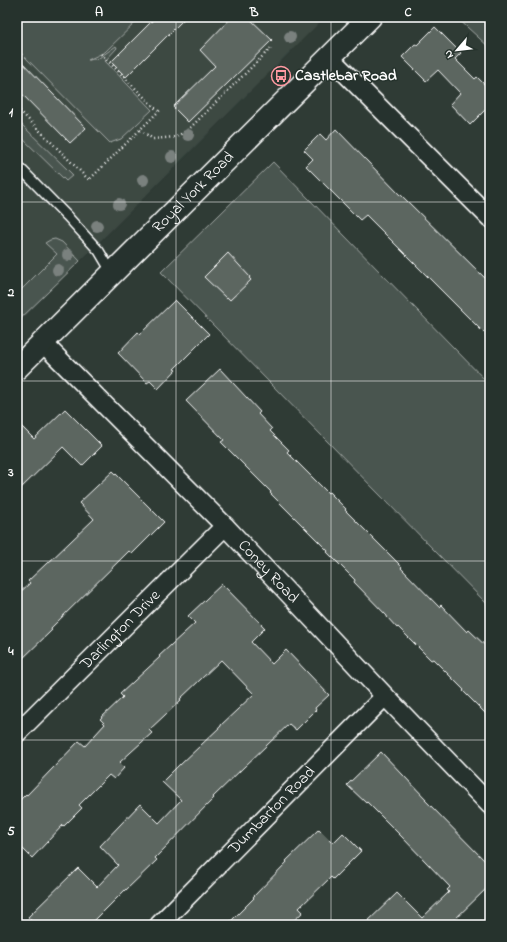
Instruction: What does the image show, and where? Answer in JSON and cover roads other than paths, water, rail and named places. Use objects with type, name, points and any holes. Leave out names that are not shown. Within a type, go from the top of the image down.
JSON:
[{"type":"main road","name":"Royal York Road","points":[[17,368],[370,17]]},
{"type":"street","points":[[330,58],[490,218]]},
{"type":"street","name":"Coney Road","points":[[43,343],[224,526],[490,805]]},
{"type":"street","name":"Darlington Drive","points":[[17,733],[224,526]]},
{"type":"street","name":"Dumbarton Road","points":[[158,925],[385,696]]},
{"type":"lane","points":[[17,165],[99,250],[112,273]]},
{"type":"place","name":"Castlebar Road","points":[[281,76]]}]
